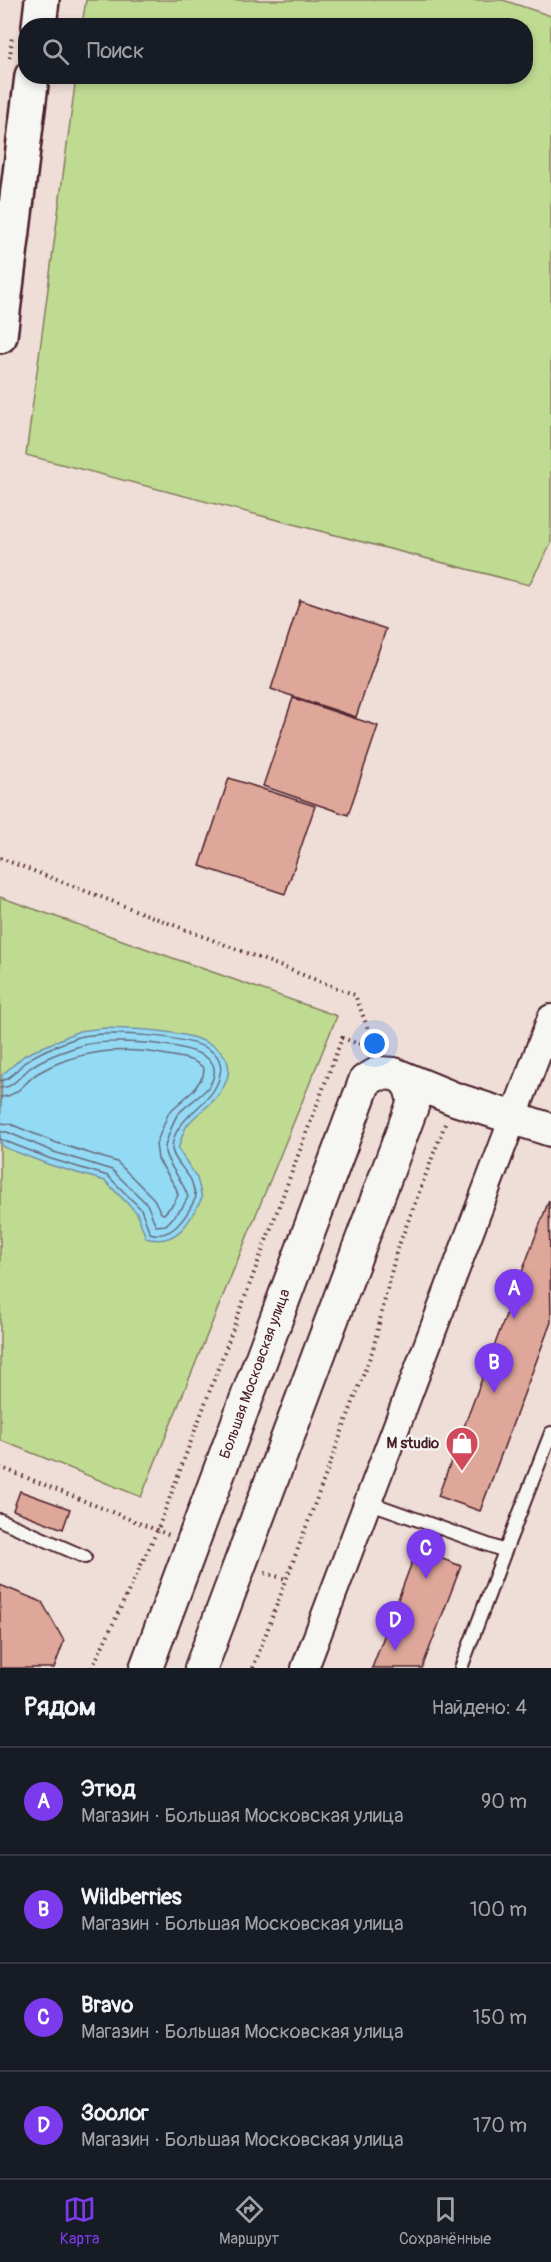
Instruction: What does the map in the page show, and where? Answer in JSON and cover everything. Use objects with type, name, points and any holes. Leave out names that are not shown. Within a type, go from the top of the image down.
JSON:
[{"type":"main road","points":[[40,18],[42,0]]},
{"type":"main road","points":[[0,336],[31,84]]},
{"type":"street","points":[[305,1668],[513,1118],[545,1052],[551,1018]]},
{"type":"street","points":[[365,1081],[379,1073],[394,1074],[409,1090],[551,1130]]},
{"type":"street","name":"Большая Московская улица","points":[[146,1668],[365,1081]]},
{"type":"street","points":[[201,1668],[409,1090]]},
{"type":"lane","points":[[461,1668],[551,1432]]},
{"type":"lane","points":[[368,1502],[505,1551]]},
{"type":"lane","points":[[0,1520],[85,1557]]},
{"type":"path","points":[[0,858],[355,995],[377,1051],[365,1081]]},
{"type":"path","points":[[0,1467],[158,1529]]},
{"type":"path","points":[[264,1572],[286,1579]]},
{"type":"green space","points":[[86,0],[503,0],[551,16],[551,544],[529,585],[26,455],[75,84],[533,84],[533,18],[83,18]]},
{"type":"green space","points":[[0,897],[337,1016],[141,1497],[0,1440]]},
{"type":"water","points":[[104,1028],[163,1031],[207,1042],[222,1053],[228,1067],[220,1093],[187,1126],[178,1149],[197,1178],[202,1198],[187,1224],[174,1236],[166,1239],[146,1238],[137,1213],[105,1181],[50,1165],[3,1147],[0,1140],[2,1075],[25,1055],[79,1031]]},
{"type":"building","points":[[300,600],[386,629],[356,717],[271,689]]},
{"type":"building","points":[[293,698],[378,726],[348,815],[263,786]]},
{"type":"building","points":[[229,778],[315,806],[285,894],[200,866]]},
{"type":"building","points":[[549,1200],[551,1322],[480,1511],[438,1496]]},
{"type":"building","points":[[20,1491],[70,1509],[63,1529],[13,1510]]},
{"type":"building","points":[[417,1549],[461,1566],[422,1668],[372,1668]]},
{"type":"building","points":[[0,1585],[42,1602],[64,1641],[54,1668],[0,1668]]},
{"type":"place","name":"Этюд","points":[[514,1319]]},
{"type":"place","name":"Wildberries","points":[[494,1393]]},
{"type":"place","name":"M studio","points":[[462,1472]]},
{"type":"place","name":"Bravo","points":[[426,1579]]},
{"type":"place","name":"Зоолог","points":[[395,1651]]}]
